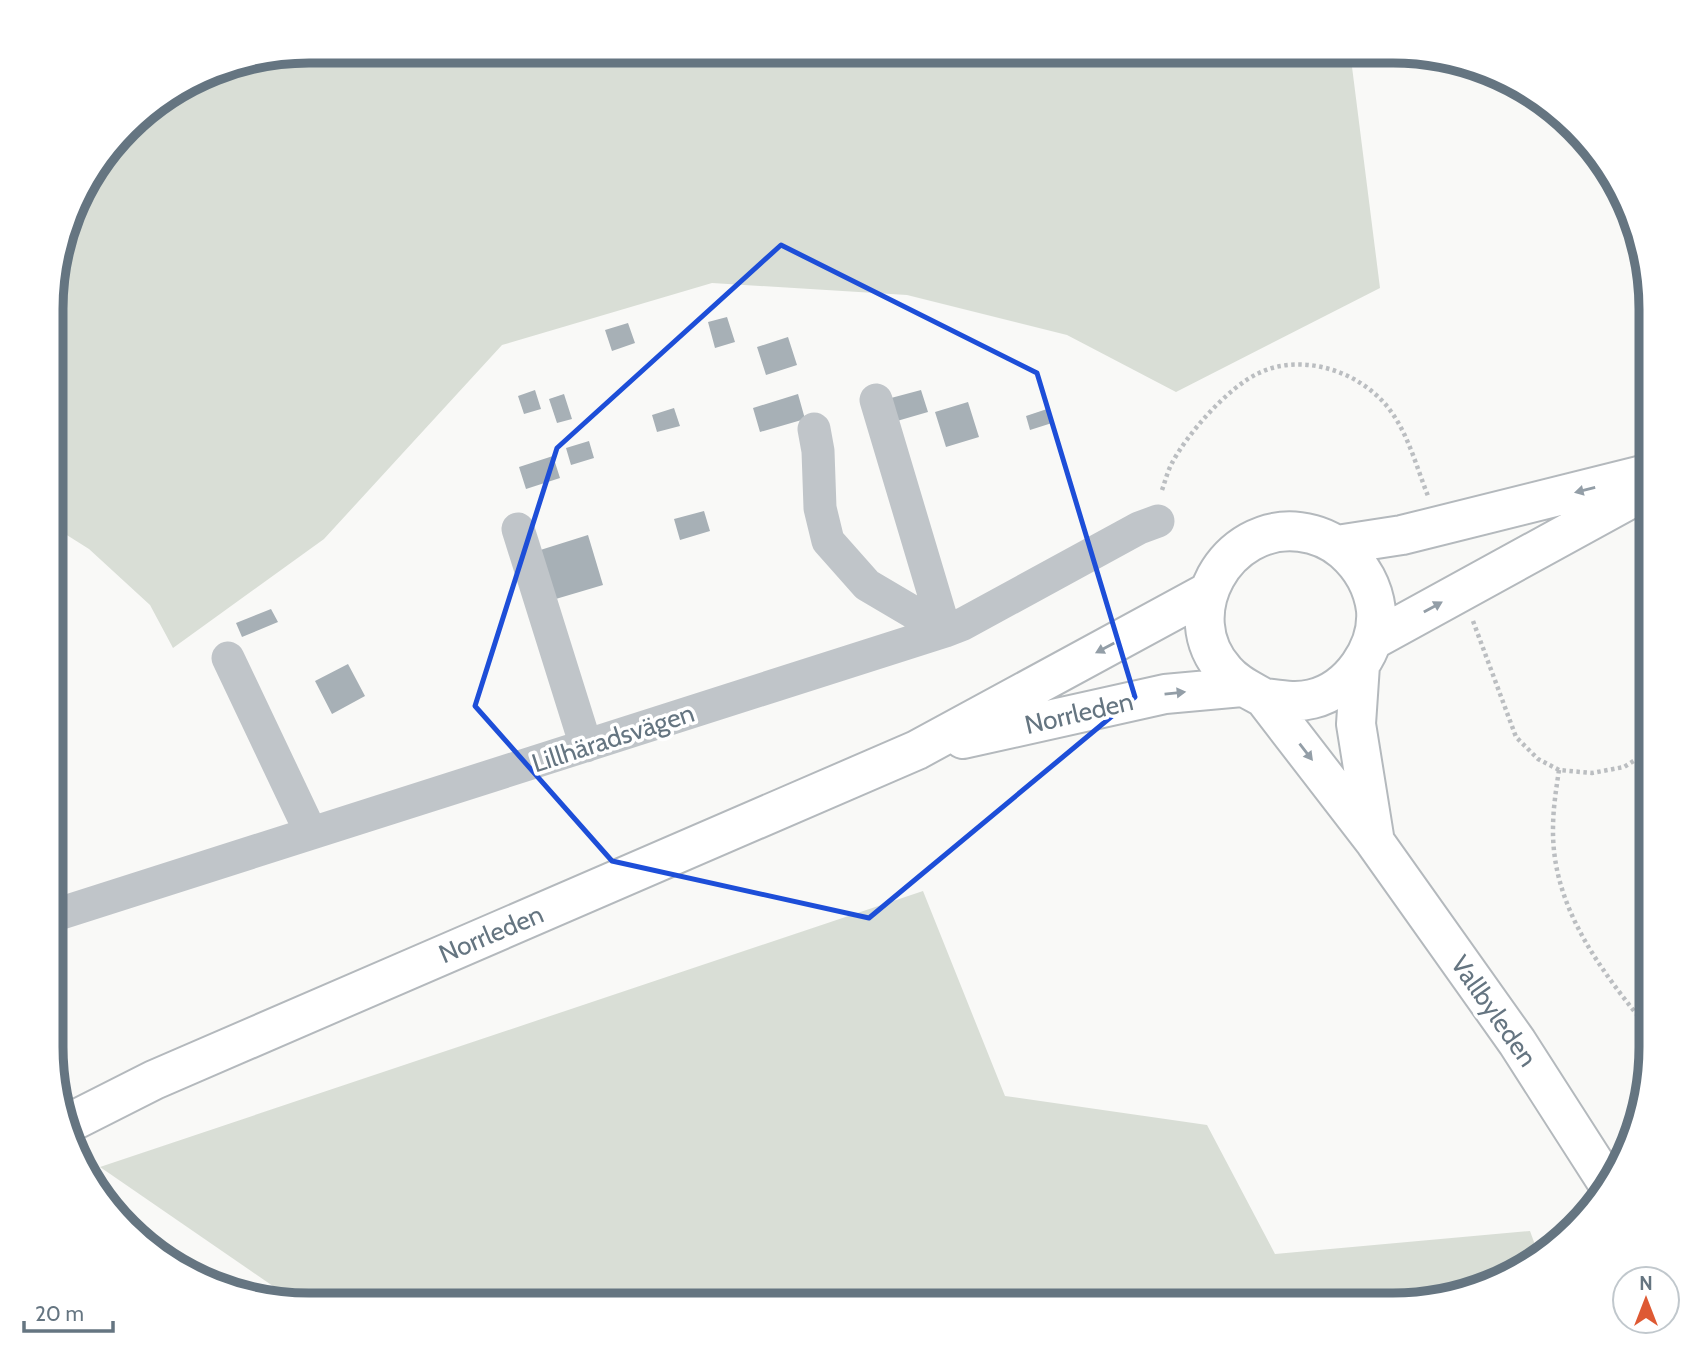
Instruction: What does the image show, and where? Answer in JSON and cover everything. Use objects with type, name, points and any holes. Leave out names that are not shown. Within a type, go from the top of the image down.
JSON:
[{"type":"main road","points":[[1337,545],[1402,535],[1639,476]]},
{"type":"main road","points":[[1366,652],[1376,611],[1369,583],[1356,562],[1337,545],[1314,534],[1289,531],[1264,535],[1241,546],[1221,566],[1208,592],[1205,620],[1211,648],[1223,670],[1253,692],[1289,702],[1314,699],[1340,686],[1366,652],[1639,494]]},
{"type":"main road","name":"Norrleden","points":[[74,1120],[154,1080],[917,750],[1208,592]]},
{"type":"main road","name":"Vallbyleden","points":[[1366,652],[1356,724],[1375,842]]},
{"type":"main road","name":"Vallbyleden","points":[[1253,692],[1375,842],[1517,1042],[1603,1176]]},
{"type":"main road","name":"Norrleden","points":[[917,750],[1165,694],[1253,692]]},
{"type":"street","points":[[876,400],[945,631]]},
{"type":"street","points":[[814,429],[818,451],[820,508],[828,541],[867,585],[945,631]]},
{"type":"street","name":"Lillhäradsvägen","points":[[64,912],[945,631],[963,624],[1139,528],[1158,522]]},
{"type":"street","points":[[518,529],[586,746]]},
{"type":"street","points":[[228,659],[311,833]]},
{"type":"path","points":[[1158,522],[1156,509],[1171,465],[1203,419],[1237,387],[1259,372],[1294,364],[1321,367],[1341,373],[1375,394],[1402,426],[1428,497]]},
{"type":"path","points":[[1469,610],[1516,737],[1538,760],[1559,770],[1592,773],[1624,767],[1638,758]]},
{"type":"path","points":[[1559,770],[1553,829],[1561,884],[1588,948],[1607,978],[1638,1016]]},
{"type":"highlighted area","points":[[781,245],[1037,373],[1135,697],[869,918],[612,861],[475,706],[557,448]]},
{"type":"shaded area","points":[[309,63],[1352,64],[1380,288],[1176,392],[1067,335],[907,295],[712,283],[502,345],[324,539],[173,648],[150,605],[89,549],[63,533],[63,309],[71,245],[88,200],[104,172],[135,135],[172,104],[200,88],[230,76],[277,65]]},
{"type":"shaded area","points":[[923,891],[1005,1096],[1207,1125],[1275,1254],[1530,1231],[1536,1247],[1502,1268],[1457,1285],[1393,1293],[293,1292],[280,1291],[100,1167]]},
{"type":"building","points":[[727,317],[735,342],[715,348],[708,322]]},
{"type":"building","points":[[628,323],[635,343],[612,351],[605,330]]},
{"type":"building","points":[[788,337],[797,365],[766,375],[757,347]]},
{"type":"building","points":[[535,390],[541,409],[524,414],[518,396]]},
{"type":"building","points":[[921,390],[928,412],[897,421],[891,398]]},
{"type":"building","points":[[564,394],[572,419],[557,423],[549,399]]},
{"type":"building","points":[[798,394],[805,419],[760,432],[753,408]]},
{"type":"building","points":[[968,402],[979,437],[946,447],[935,412]]},
{"type":"building","points":[[674,408],[680,426],[657,432],[652,415]]},
{"type":"building","points":[[1047,409],[1052,423],[1030,430],[1026,416]]},
{"type":"building","points":[[589,441],[594,458],[571,465],[566,448]]},
{"type":"building","points":[[553,456],[560,478],[526,489],[519,467]]},
{"type":"building","points":[[704,511],[710,531],[680,540],[674,519]]},
{"type":"building","points":[[588,535],[603,585],[549,601],[534,552]]},
{"type":"building","points":[[271,609],[278,622],[242,637],[236,623]]},
{"type":"building","points":[[348,664],[365,696],[332,714],[315,681]]}]
